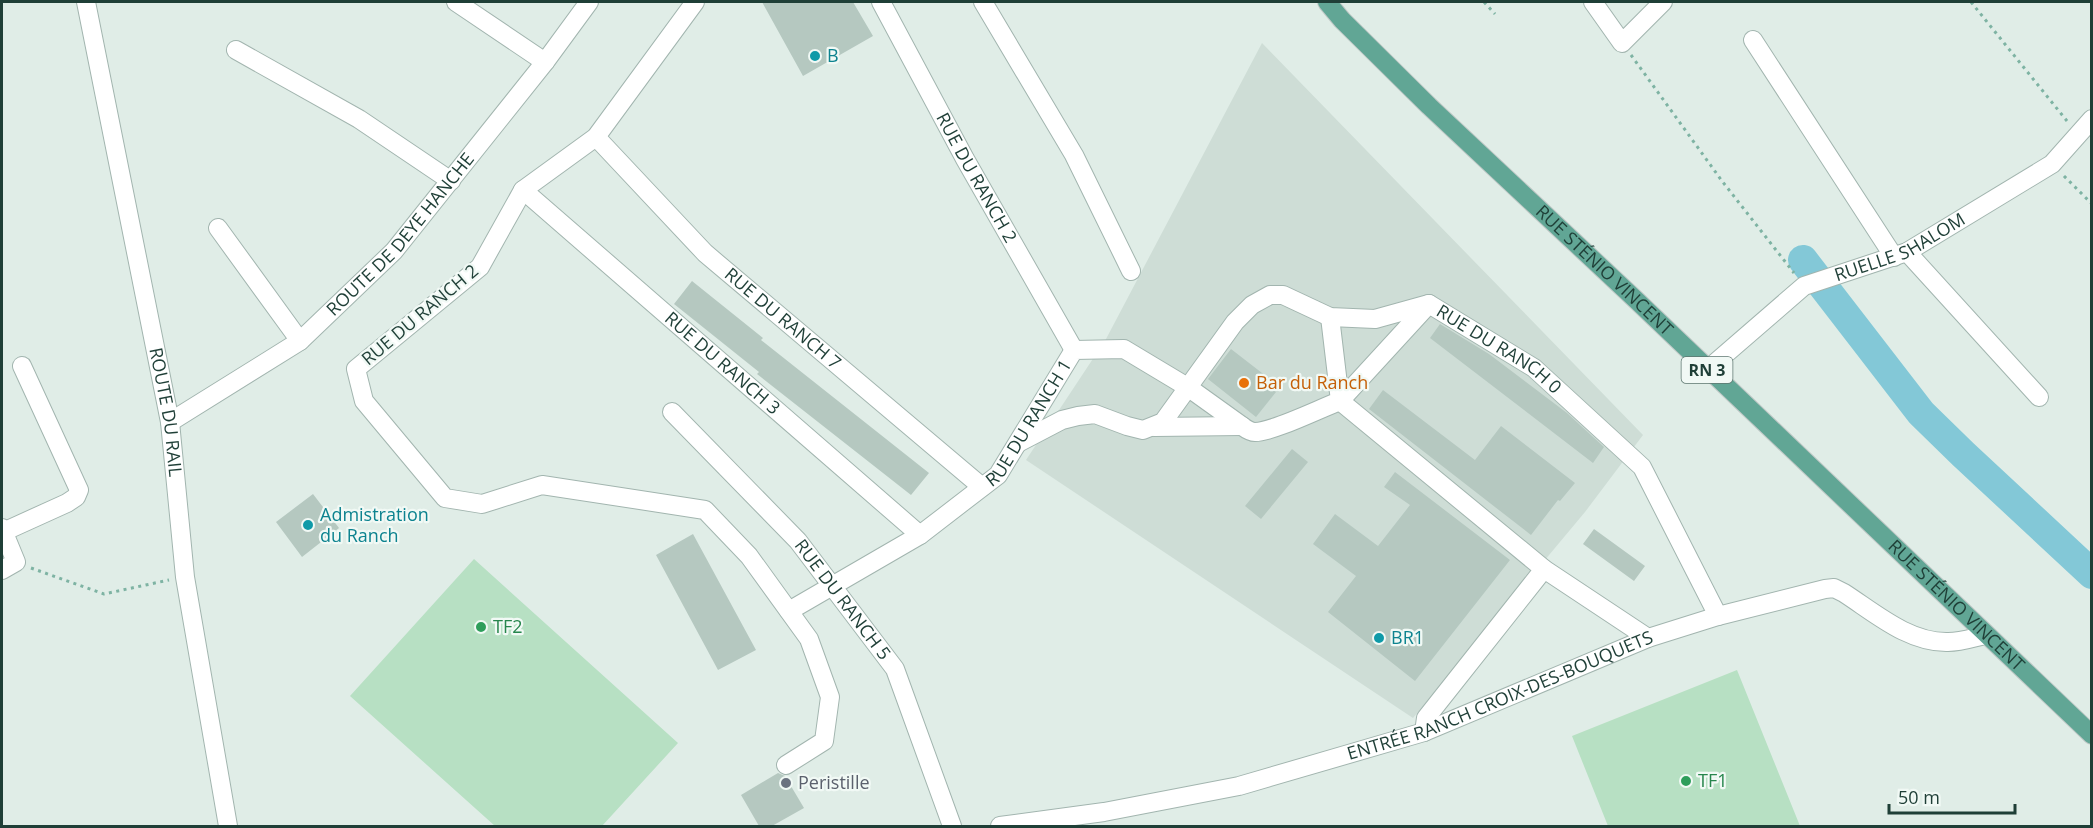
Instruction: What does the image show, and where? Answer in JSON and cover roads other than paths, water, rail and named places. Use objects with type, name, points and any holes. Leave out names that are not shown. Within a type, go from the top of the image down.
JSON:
[{"type":"main road","name":"RUE STÉNIO VINCENT","points":[[1327,2],[1342,20],[1429,106],[2091,735]]},
{"type":"street","name":"ROUTE DU RAIL","points":[[86,2],[170,422],[185,577],[228,826]]},
{"type":"street","points":[[456,2],[545,62]]},
{"type":"street","name":"ROUTE DE DEYE HANCHE","points":[[170,422],[300,341],[394,251],[545,62],[589,2]]},
{"type":"street","name":"RUE DU RANCH 2","points":[[695,2],[596,136],[523,190],[480,267],[357,369],[364,401],[445,498],[482,504],[542,485],[705,510],[749,556],[789,611]]},
{"type":"street","name":"RUE DU RANCH 2","points":[[881,2],[964,159],[1074,350]]},
{"type":"street","points":[[982,2],[1074,155],[1131,271]]},
{"type":"street","points":[[1593,2],[1622,43],[1663,2]]},
{"type":"street","points":[[1753,40],[1901,254],[2039,397]]},
{"type":"street","points":[[236,50],[359,119],[451,181]]},
{"type":"street","name":"RUELLE SHALOM","points":[[1707,370],[1815,283],[1901,254],[2052,164],[2091,119]]},
{"type":"street","name":"RUE DU RANCH 7","points":[[596,136],[705,253],[982,487]]},
{"type":"street","name":"RUE DU RANCH 3","points":[[523,190],[920,535]]},
{"type":"street","points":[[218,228],[300,341]]},
{"type":"street","points":[[1017,444],[1062,420],[1087,415],[1095,414],[1143,430],[1163,422],[1235,322],[1252,305],[1269,295],[1283,295],[1330,318],[1374,319],[1429,304]]},
{"type":"street","name":"RUE DU RANCH 0","points":[[1340,401],[1429,304],[1534,368],[1642,467],[1718,616]]},
{"type":"street","points":[[1330,318],[1340,401],[1544,569],[1648,638]]},
{"type":"street","name":"RUE DU RANCH 1","points":[[789,611],[920,535],[998,475],[1074,350],[1124,349],[1189,388],[1242,426]]},
{"type":"street","points":[[9,566],[2,530],[67,503],[76,497],[78,490],[22,366]]},
{"type":"street","points":[[1154,427],[1242,426],[1251,432],[1257,432],[1340,401]]},
{"type":"street","name":"RUE DU RANCH 5","points":[[672,412],[798,541],[895,669],[921,735],[952,826]]},
{"type":"street","points":[[1424,732],[1426,718],[1544,569]]},
{"type":"street","name":"ENTRÉE RANCH CROIX-DES-BOUQUETS","points":[[1000,826],[1100,820],[1239,786],[1424,732],[1648,638],[1718,616],[1834,588],[1899,629],[1924,639],[1946,642],[1962,641],[1984,635]]},
{"type":"street","points":[[786,765],[824,741],[830,697],[809,639],[789,611]]},
{"type":"waterway","points":[[1803,260],[1921,413],[2092,574]]},
{"type":"place","name":"B","points":[[815,56]]},
{"type":"place","name":"Bar du Ranch","points":[[1244,383]]},
{"type":"place","name":"Admistration du Ranch","points":[[308,525]]},
{"type":"place","name":"TF2","points":[[481,627]]},
{"type":"place","name":"BR1","points":[[1379,638]]},
{"type":"place","name":"TF1","points":[[1686,781]]},
{"type":"place","name":"Peristille","points":[[786,783]]}]
